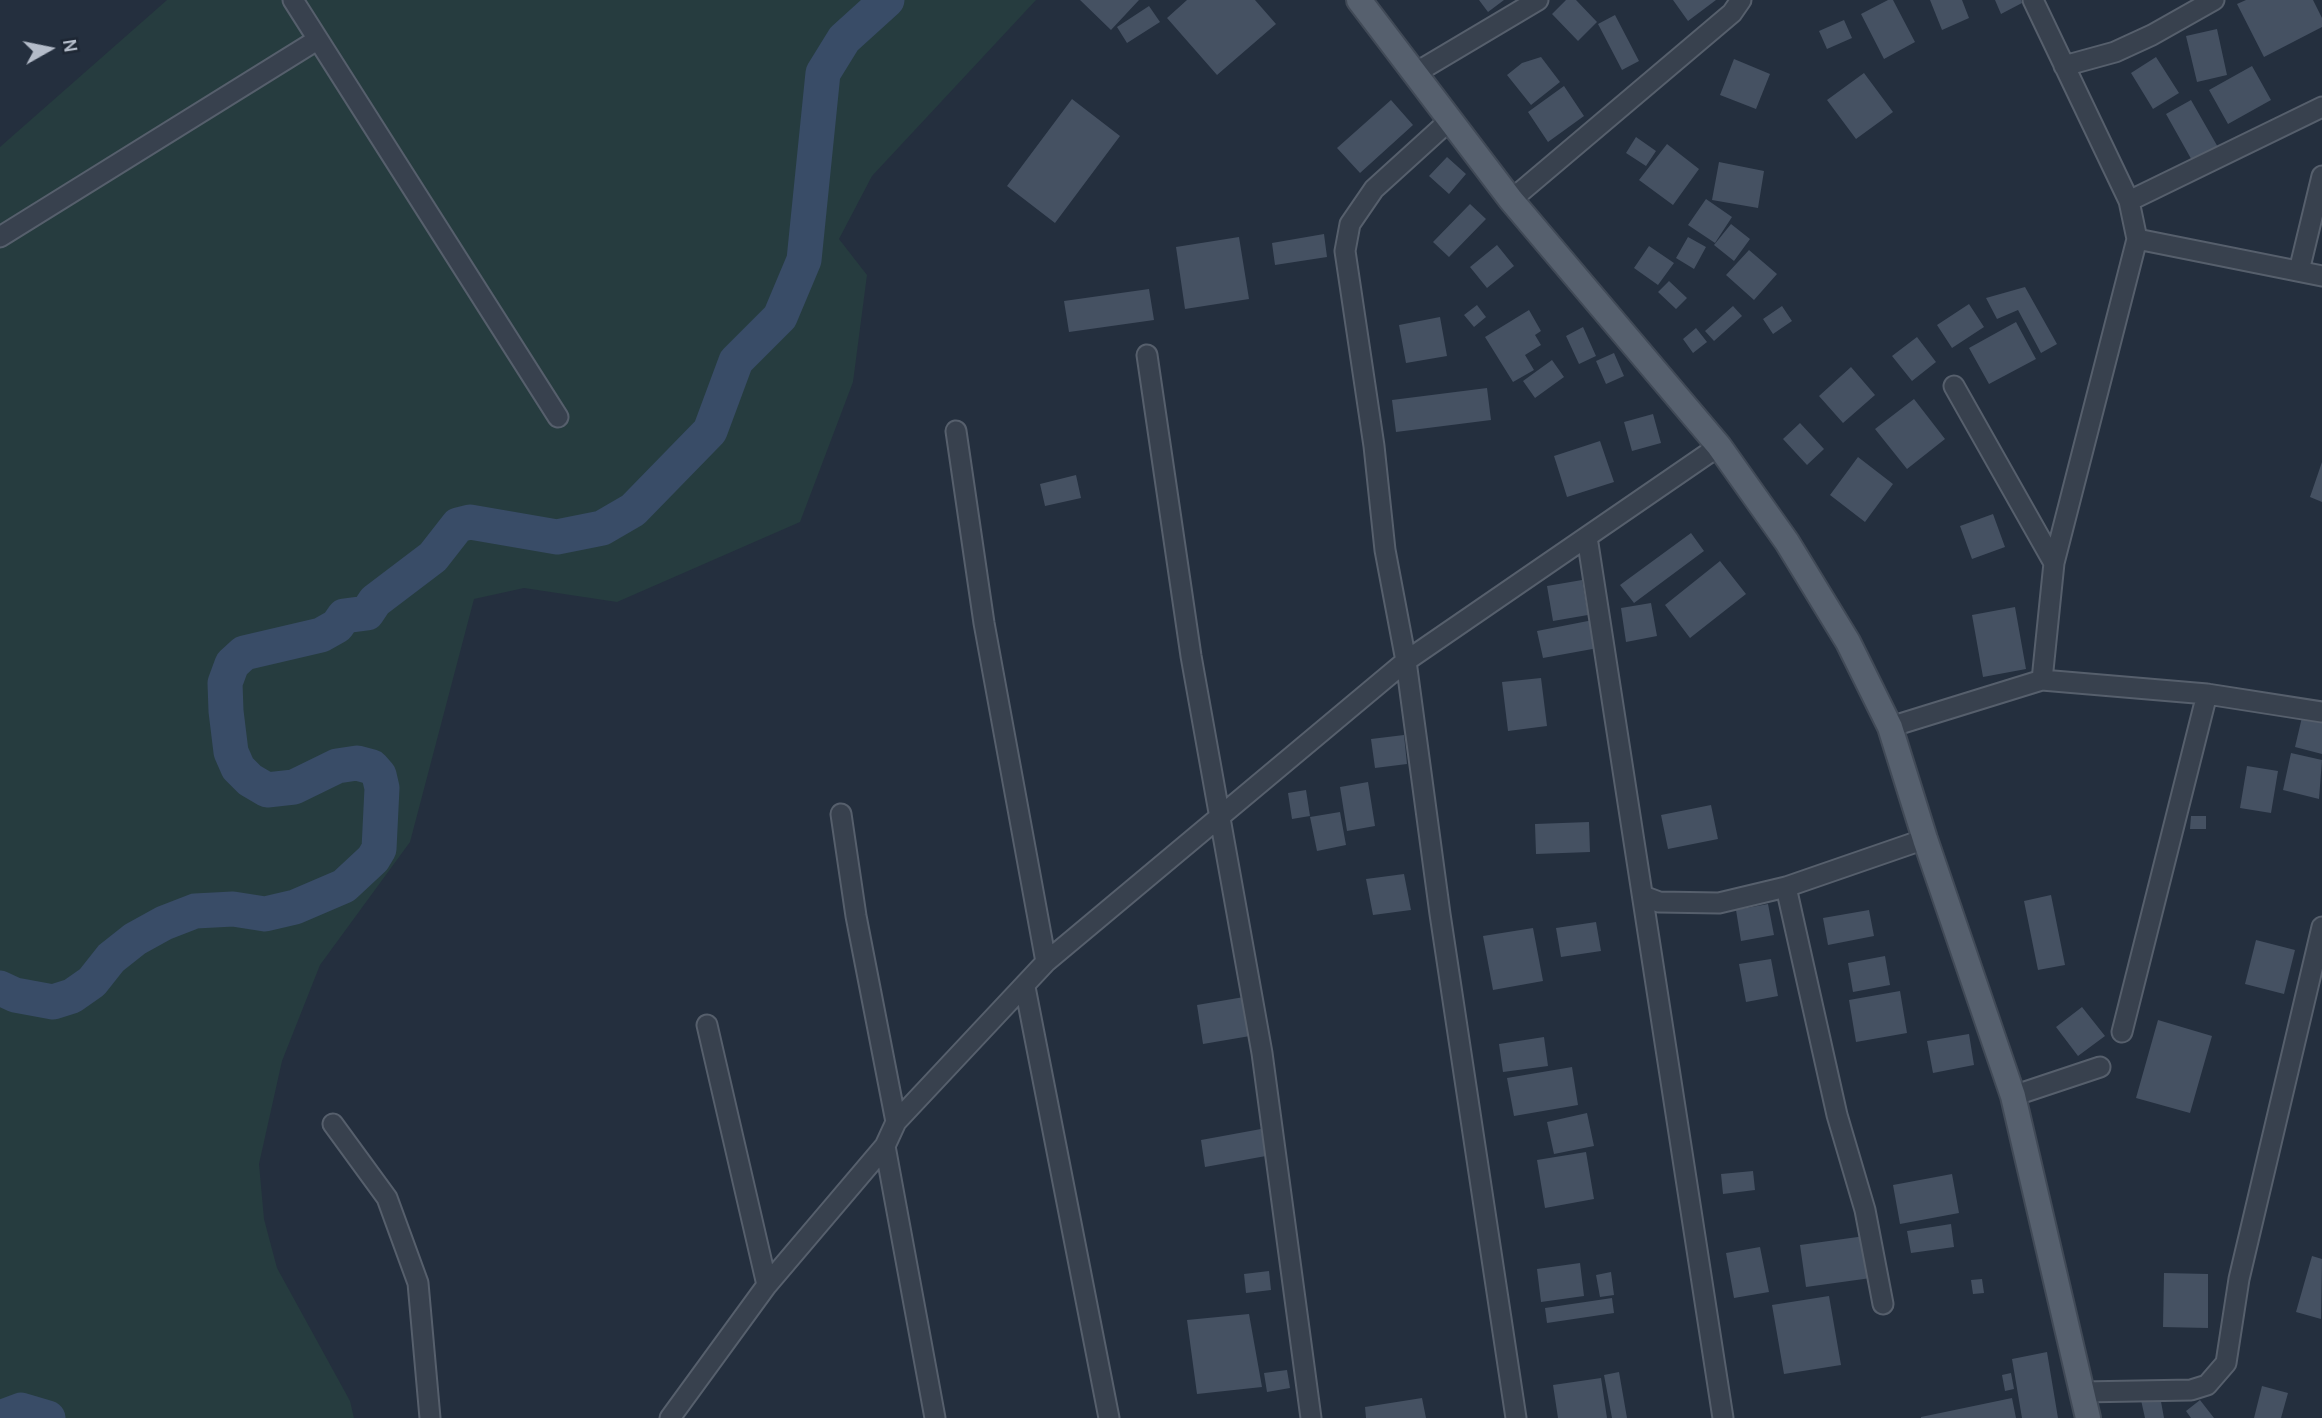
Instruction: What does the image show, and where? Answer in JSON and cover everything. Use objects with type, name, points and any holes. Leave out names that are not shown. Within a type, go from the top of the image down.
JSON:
[{"type":"main road","points":[[1359,0],[1511,200],[1719,446],[1787,542],[1834,619],[1890,727],[1925,839],[2013,1096],[2088,1418]]},
{"type":"street","points":[[293,0],[558,417]]},
{"type":"street","points":[[1416,72],[1538,0]]},
{"type":"street","points":[[1511,200],[1732,13],[1741,0]]},
{"type":"street","points":[[2033,0],[2129,201],[2137,239],[2053,563],[2042,680]]},
{"type":"street","points":[[2064,66],[2140,41],[2214,0]]},
{"type":"street","points":[[0,237],[317,40]]},
{"type":"street","points":[[2129,201],[2322,107]]},
{"type":"street","points":[[1450,120],[1374,189],[1350,224],[1345,251],[1374,446],[1385,550],[1406,661],[1440,914],[1516,1418]]},
{"type":"street","points":[[2299,271],[2322,176]]},
{"type":"street","points":[[2137,239],[2322,276]]},
{"type":"street","points":[[1147,355],[1171,533],[1260,1041],[1311,1418]]},
{"type":"street","points":[[1954,386],[2053,563]]},
{"type":"street","points":[[956,431],[984,622],[1046,962]]},
{"type":"street","points":[[670,1418],[766,1285],[835,1209],[885,1146],[896,1122],[1046,962],[1406,661],[1719,446]]},
{"type":"street","points":[[1587,537],[1723,1418]]},
{"type":"street","points":[[1890,727],[2042,680],[2207,694],[2322,712]]},
{"type":"street","points":[[2122,1032],[2207,694]]},
{"type":"street","points":[[841,814],[856,916],[896,1122]]},
{"type":"street","points":[[1643,896],[1659,902],[1719,903],[1786,887],[1925,839]]},
{"type":"street","points":[[1786,887],[1837,1115],[1865,1210],[1883,1304]]},
{"type":"street","points":[[2082,1392],[2191,1390],[2207,1385],[2226,1363],[2239,1279],[2322,927]]},
{"type":"street","points":[[1025,987],[1109,1418]]},
{"type":"street","points":[[707,1025],[766,1285]]},
{"type":"street","points":[[2013,1096],[2100,1067]]},
{"type":"street","points":[[333,1124],[387,1198],[418,1283],[430,1418]]},
{"type":"street","points":[[885,1146],[935,1418]]},
{"type":"green space","points":[[167,0],[1036,0],[872,176],[839,239],[867,275],[853,382],[800,522],[617,602],[524,588],[474,599],[410,842],[320,965],[282,1061],[259,1164],[264,1219],[277,1268],[350,1401],[354,1418],[0,1418],[0,147]]},
{"type":"building","points":[[1080,0],[1139,0],[1111,30]]},
{"type":"building","points":[[1187,0],[1255,0],[1276,24],[1217,75],[1167,18]]},
{"type":"building","points":[[1479,0],[1504,0],[1488,12]]},
{"type":"building","points":[[1566,0],[1576,0],[1597,22],[1578,41],[1552,14]]},
{"type":"building","points":[[1673,0],[1716,0],[1688,21]]},
{"type":"building","points":[[1893,0],[1915,42],[1884,59],[1861,14]]},
{"type":"building","points":[[1930,0],[1962,0],[1969,18],[1942,30]]},
{"type":"building","points":[[1995,0],[2021,0],[2022,3],[2001,14]]},
{"type":"building","points":[[2246,0],[2313,0],[2322,18],[2322,27],[2264,57],[2237,4]]},
{"type":"building","points":[[1149,6],[1160,22],[1127,43],[1117,27]]},
{"type":"building","points":[[1615,15],[1639,61],[1622,70],[1598,24]]},
{"type":"building","points":[[1844,20],[1852,38],[1827,49],[1819,31]]},
{"type":"building","points":[[2217,29],[2227,75],[2197,82],[2186,36]]},
{"type":"building","points":[[1541,57],[1560,82],[1531,105],[1507,75],[1522,63]]},
{"type":"building","points":[[2156,57],[2179,93],[2153,109],[2131,73]]},
{"type":"building","points":[[1734,59],[1770,74],[1756,109],[1720,95]]},
{"type":"building","points":[[2252,66],[2271,100],[2228,124],[2209,90]]},
{"type":"building","points":[[1864,73],[1893,112],[1856,139],[1827,100]]},
{"type":"building","points":[[1564,86],[1584,116],[1548,142],[1528,112]]},
{"type":"building","points":[[1072,99],[1120,136],[1055,223],[1007,186]]},
{"type":"building","points":[[1391,100],[1413,125],[1360,173],[1337,148]]},
{"type":"building","points":[[2191,100],[2219,149],[2194,164],[2166,114]]},
{"type":"building","points":[[1636,137],[1656,151],[1646,166],[1626,153]]},
{"type":"building","points":[[1667,144],[1699,169],[1673,205],[1639,180]]},
{"type":"building","points":[[1447,157],[1466,174],[1449,194],[1429,176]]},
{"type":"building","points":[[1719,162],[1764,171],[1758,208],[1712,200]]},
{"type":"building","points":[[1706,199],[1732,217],[1715,243],[1688,225]]},
{"type":"building","points":[[1470,204],[1486,219],[1449,257],[1433,242]]},
{"type":"building","points":[[1731,224],[1750,239],[1734,261],[1714,245]]},
{"type":"building","points":[[1324,234],[1327,257],[1275,265],[1272,243]]},
{"type":"building","points":[[1239,237],[1249,299],[1185,309],[1176,247]]},
{"type":"building","points":[[1688,237],[1706,247],[1694,269],[1676,258]]},
{"type":"building","points":[[1497,245],[1514,266],[1487,288],[1470,267]]},
{"type":"building","points":[[1649,246],[1674,263],[1658,285],[1634,268]]},
{"type":"building","points":[[1749,250],[1777,274],[1754,300],[1726,275]]},
{"type":"building","points":[[1669,281],[1687,298],[1676,309],[1658,292]]},
{"type":"building","points":[[2025,287],[2057,344],[2041,353],[2018,310],[1997,319],[1986,298]]},
{"type":"building","points":[[1149,289],[1154,320],[1069,332],[1064,301]]},
{"type":"building","points":[[1969,304],[1984,327],[1952,348],[1937,325]]},
{"type":"building","points":[[1477,305],[1486,317],[1474,327],[1464,315]]},
{"type":"building","points":[[1733,306],[1742,316],[1714,341],[1705,331]]},
{"type":"building","points":[[1782,306],[1792,321],[1773,334],[1763,319]]},
{"type":"building","points":[[1529,310],[1541,331],[1535,335],[1541,345],[1525,355],[1534,370],[1513,382],[1485,337]]},
{"type":"building","points":[[1440,317],[1447,356],[1406,363],[1399,325]]},
{"type":"building","points":[[2016,322],[2036,359],[1989,384],[1969,348]]},
{"type":"building","points":[[1583,327],[1596,356],[1579,364],[1566,336]]},
{"type":"building","points":[[1696,328],[1707,342],[1693,353],[1683,339]]},
{"type":"building","points":[[1917,337],[1936,362],[1912,381],[1892,356]]},
{"type":"building","points":[[1614,353],[1624,376],[1606,384],[1596,361]]},
{"type":"building","points":[[1552,360],[1564,377],[1535,398],[1523,381]]},
{"type":"building","points":[[1851,367],[1875,395],[1843,423],[1819,396]]},
{"type":"building","points":[[1487,388],[1491,420],[1396,432],[1392,400]]},
{"type":"building","points":[[1914,399],[1945,439],[1907,469],[1875,429]]},
{"type":"building","points":[[1653,414],[1661,443],[1632,451],[1624,422]]},
{"type":"building","points":[[1800,423],[1824,449],[1807,465],[1783,439]]},
{"type":"building","points":[[1600,441],[1614,482],[1567,497],[1554,456]]},
{"type":"building","points":[[1858,457],[1893,484],[1865,522],[1830,495]]},
{"type":"building","points":[[2322,462],[2322,502],[2310,497]]},
{"type":"building","points":[[1076,475],[1081,498],[1045,506],[1040,484]]},
{"type":"building","points":[[1993,514],[2005,547],[1972,559],[1960,526]]},
{"type":"building","points":[[1691,533],[1704,551],[1634,603],[1620,585]]},
{"type":"building","points":[[1720,561],[1746,594],[1690,638],[1665,605]]},
{"type":"building","points":[[1582,580],[1588,615],[1553,621],[1547,586]]},
{"type":"building","points":[[1651,603],[1657,636],[1626,642],[1621,608]]},
{"type":"building","points":[[2015,607],[2026,669],[1983,677],[1972,615]]},
{"type":"building","points":[[1593,620],[1598,648],[1543,658],[1537,631]]},
{"type":"building","points":[[1541,678],[1547,726],[1508,731],[1502,682]]},
{"type":"building","points":[[2303,713],[2322,718],[2322,754],[2295,747]]},
{"type":"building","points":[[1404,735],[1407,764],[1375,768],[1371,739]]},
{"type":"building","points":[[2291,753],[2322,760],[2319,799],[2283,790]]},
{"type":"building","points":[[2247,766],[2278,771],[2271,813],[2240,808]]},
{"type":"building","points":[[1368,782],[1375,826],[1347,831],[1340,787]]},
{"type":"building","points":[[1306,790],[1310,816],[1292,819],[1288,793]]},
{"type":"building","points":[[1711,805],[1718,839],[1668,849],[1661,815]]},
{"type":"building","points":[[1340,812],[1346,845],[1317,851],[1310,817]]},
{"type":"building","points":[[2191,816],[2206,816],[2206,829],[2190,829]]},
{"type":"building","points":[[1589,822],[1590,852],[1536,854],[1535,824]]},
{"type":"building","points":[[1404,874],[1411,910],[1373,915],[1366,879]]},
{"type":"building","points":[[2051,895],[2065,965],[2038,970],[2024,901]]},
{"type":"building","points":[[1768,904],[1774,935],[1741,941],[1736,910]]},
{"type":"building","points":[[1869,910],[1874,936],[1828,945],[1823,918]]},
{"type":"building","points":[[1596,922],[1601,951],[1561,957],[1556,928]]},
{"type":"building","points":[[1533,928],[1543,981],[1493,990],[1483,936]]},
{"type":"building","points":[[2256,940],[2295,950],[2284,994],[2245,984]]},
{"type":"building","points":[[1885,956],[1890,985],[1853,992],[1848,963]]},
{"type":"building","points":[[1771,959],[1778,996],[1746,1002],[1739,964]]},
{"type":"building","points":[[1900,991],[1907,1033],[1856,1042],[1849,1000]]},
{"type":"building","points":[[1244,997],[1250,1036],[1203,1044],[1197,1005]]},
{"type":"building","points":[[2082,1007],[2105,1036],[2078,1056],[2056,1027]]},
{"type":"building","points":[[2158,1020],[2212,1036],[2190,1113],[2136,1098]]},
{"type":"building","points":[[1969,1034],[1974,1065],[1933,1073],[1927,1041]]},
{"type":"building","points":[[1544,1037],[1548,1066],[1503,1072],[1499,1044]]},
{"type":"building","points":[[1572,1067],[1578,1105],[1514,1116],[1507,1078]]},
{"type":"building","points":[[1587,1113],[1594,1146],[1554,1154],[1547,1122]]},
{"type":"building","points":[[1261,1129],[1266,1156],[1205,1167],[1201,1140]]},
{"type":"building","points":[[1586,1152],[1594,1199],[1545,1208],[1537,1160]]},
{"type":"building","points":[[1753,1171],[1755,1190],[1723,1194],[1721,1174]]},
{"type":"building","points":[[1952,1174],[1959,1213],[1900,1224],[1893,1185]]},
{"type":"building","points":[[1951,1224],[1954,1247],[1911,1253],[1907,1231]]},
{"type":"building","points":[[1865,1236],[1871,1278],[1806,1287],[1800,1245]]},
{"type":"building","points":[[1760,1247],[1769,1292],[1734,1298],[1726,1253]]},
{"type":"building","points":[[2312,1256],[2322,1259],[2321,1319],[2296,1312]]},
{"type":"building","points":[[1580,1263],[1584,1296],[1541,1302],[1537,1269]]},
{"type":"building","points":[[1269,1271],[1271,1290],[1246,1293],[1244,1274]]},
{"type":"building","points":[[1611,1272],[1614,1295],[1600,1297],[1596,1275]]},
{"type":"building","points":[[2164,1273],[2208,1274],[2208,1328],[2163,1327]]},
{"type":"building","points":[[1982,1279],[1984,1293],[1973,1294],[1971,1280]]},
{"type":"building","points":[[1829,1296],[1841,1365],[1784,1374],[1772,1305]]},
{"type":"building","points":[[1612,1298],[1614,1313],[1547,1323],[1545,1308]]},
{"type":"building","points":[[1249,1314],[1262,1387],[1197,1394],[1187,1320]]},
{"type":"building","points":[[2047,1352],[2058,1418],[2022,1418],[2012,1359]]},
{"type":"building","points":[[1287,1370],[1290,1388],[1267,1392],[1264,1373]]},
{"type":"building","points":[[1619,1372],[1627,1418],[1612,1418],[1604,1375]]},
{"type":"building","points":[[2011,1373],[2014,1389],[2005,1391],[2002,1375]]},
{"type":"building","points":[[1601,1378],[1607,1418],[1558,1418],[1553,1385]]},
{"type":"building","points":[[2262,1386],[2288,1393],[2281,1418],[2254,1418]]},
{"type":"building","points":[[2160,1396],[2164,1418],[2145,1418],[2141,1400]]},
{"type":"building","points":[[1422,1398],[1426,1418],[1366,1418],[1365,1407]]},
{"type":"building","points":[[2012,1398],[2016,1418],[1921,1418],[1921,1417]]},
{"type":"building","points":[[2200,1400],[2214,1418],[2191,1418],[2186,1411]]},
{"type":"waterway","points":[[0,988],[15,995],[53,1002],[72,996],[92,982],[111,958],[135,939],[164,923],[195,911],[233,909],[265,914],[295,907],[344,886],[373,859],[379,849],[382,788],[379,775],[372,767],[357,763],[337,766],[294,787],[267,790],[250,780],[238,768],[231,752],[226,711],[225,683],[232,664],[244,653],[321,635],[337,626],[344,616],[367,613],[375,601],[433,557],[458,525],[470,522],[557,537],[602,528],[633,510],[710,431],[736,361],[780,317],[804,260],[823,73],[844,39],[887,0]]},
{"type":"waterway","points":[[0,1418],[21,1410],[48,1418]]}]
